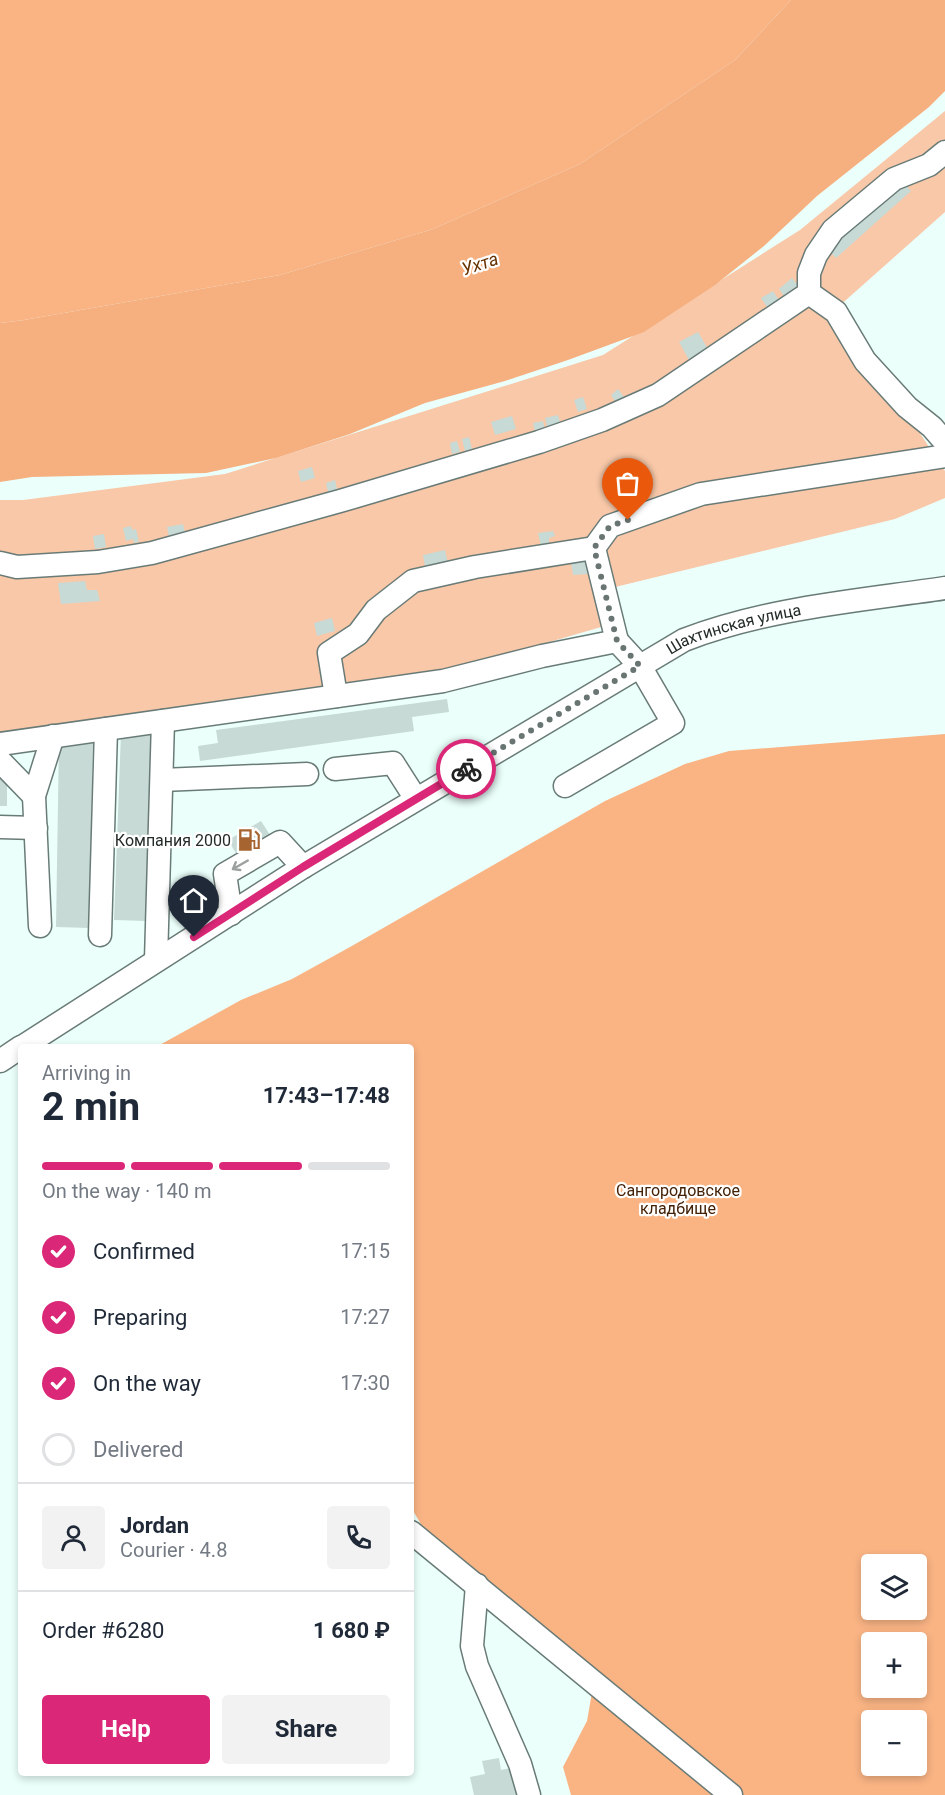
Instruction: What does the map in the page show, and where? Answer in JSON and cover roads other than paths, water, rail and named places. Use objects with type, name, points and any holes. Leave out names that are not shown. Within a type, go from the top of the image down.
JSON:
[{"type":"street","points":[[809,293],[809,273],[816,255],[833,230],[894,179],[930,165],[945,152]]},
{"type":"street","points":[[809,293],[836,312],[865,361],[907,407],[932,427],[945,442]]},
{"type":"street","points":[[0,563],[17,567],[98,562],[152,553],[539,442],[602,420],[658,395],[809,293]]},
{"type":"street","points":[[336,696],[329,652],[358,634],[376,610],[413,581],[475,567],[594,548],[610,526],[701,494],[945,456]]},
{"type":"street","points":[[565,786],[673,723],[640,666],[617,641],[594,548]]},
{"type":"street","name":"Шахтинская улица","points":[[47,1040],[156,960],[303,867],[684,640],[720,626],[778,613],[945,588]]},
{"type":"street","points":[[0,744],[443,681],[542,656],[617,641]]},
{"type":"street","points":[[156,960],[163,721]]},
{"type":"street","points":[[100,935],[105,729]]},
{"type":"street","points":[[39,926],[34,796],[53,736]]},
{"type":"street","points":[[0,761],[34,796]]},
{"type":"street","points":[[335,769],[393,763],[416,799]]},
{"type":"street","points":[[162,780],[307,774]]},
{"type":"street","points":[[0,827],[36,828]]},
{"type":"street","points":[[231,914],[225,874],[280,842],[303,867]]},
{"type":"street","points":[[414,1534],[731,1795]]},
{"type":"street","points":[[477,1585],[472,1646],[477,1666],[520,1764],[529,1795]]},
{"type":"water","name":"Ухта","points":[[791,0],[945,0],[945,91],[929,107],[817,196],[764,246],[715,285],[644,332],[505,381],[425,403],[350,434],[276,458],[206,473],[32,477],[0,482],[0,323],[280,275],[433,229],[580,164],[735,60]]},
{"type":"place","name":"Компания 2000","points":[[249,840]]},
{"type":"park label","name":"Сангородовское кладбище","points":[[678,1199]]}]
